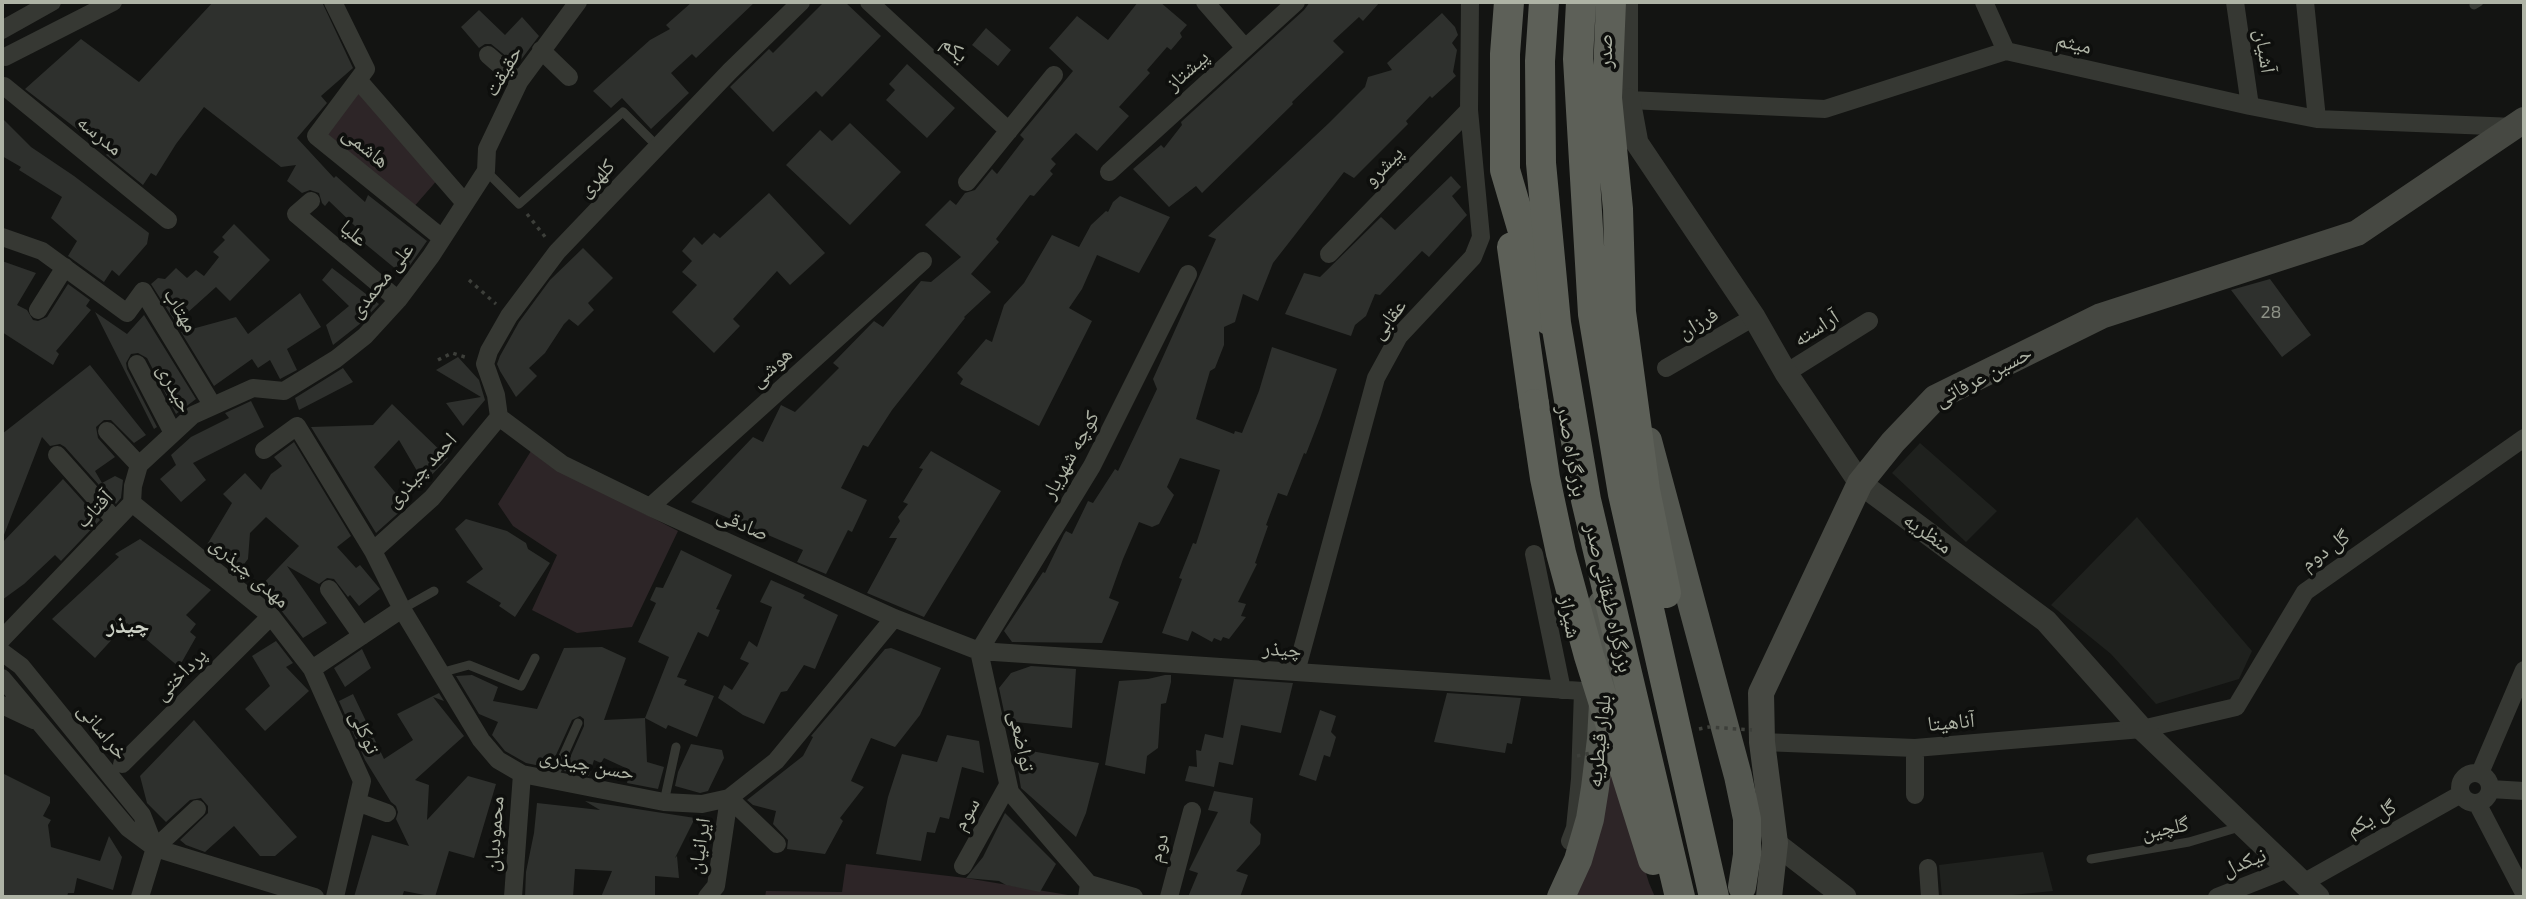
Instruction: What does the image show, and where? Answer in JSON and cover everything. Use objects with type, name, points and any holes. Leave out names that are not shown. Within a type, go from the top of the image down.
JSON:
[{"type":"highway","name":"بزرگراه صدر","points":[[1509,2],[1505,54],[1505,170],[1550,324],[1581,501],[1678,897]]},
{"type":"highway","name":"بزرگراه طبقاتی صدر","points":[[1544,2],[1541,163],[1556,323],[1586,500],[1678,897]]},
{"type":"highway","points":[[1583,2],[1583,59],[1598,313],[1628,493],[1725,894]]},
{"type":"highway","name":"بزرگراه طبقاتی صدر","points":[[1583,2],[1578,59],[1593,314],[1623,494],[1699,824],[1725,894]]},
{"type":"highway","points":[[1611,2],[1607,97],[1618,209],[1621,312],[1645,490],[1702,768],[1699,824]]},
{"type":"highway","points":[[1505,170],[1516,278],[1545,478],[1589,656],[1666,897]]},
{"type":"main road","name":"حسین عرفاتی","points":[[1769,897],[1775,843],[1762,742],[1761,693],[1860,483],[1893,442],[1935,398],[2101,316],[2357,233],[2519,123]]},
{"type":"main road","points":[[1588,162],[1608,290],[1738,776],[1747,819],[1747,855],[1725,894]]},
{"type":"main road","name":"بلوار قیطریه","points":[[1561,897],[1578,860],[1590,819],[1601,739],[1605,668],[1601,580]]},
{"type":"street","points":[[2,30],[52,2]]},
{"type":"street","points":[[3,88],[7,77],[3,54],[113,2]]},
{"type":"street","points":[[333,2],[366,69],[359,80]]},
{"type":"street","name":"حقیقت","points":[[485,171],[487,149],[519,82],[578,2]]},
{"type":"street","name":"کلهری","points":[[485,364],[489,351],[509,316],[558,252],[801,2]]},
{"type":"street","name":"یکم","points":[[869,2],[1009,131]]},
{"type":"street","points":[[1205,2],[1245,48]]},
{"type":"street","name":"پیشتاز","points":[[1109,172],[1296,2]]},
{"type":"street","name":"عقابی","points":[[1296,672],[1376,377],[1399,336],[1473,257],[1481,237],[1469,110],[1470,2]]},
{"type":"street","name":"صدر","points":[[1629,2],[1629,100]]},
{"type":"street","points":[[1629,100],[1825,109],[2006,51],[1984,2]]},
{"type":"street","name":"آشیان","points":[[2235,2],[2250,106]]},
{"type":"street","points":[[2305,2],[2317,119]]},
{"type":"street","points":[[541,50],[569,77]]},
{"type":"street","name":"میثم","points":[[2006,51],[2317,119],[2519,123]]},
{"type":"street","points":[[488,54],[519,82]]},
{"type":"street","points":[[967,182],[1054,75]]},
{"type":"street","name":"هاشمی","points":[[442,238],[316,136],[359,80],[465,203]]},
{"type":"street","name":"مدرسه","points":[[3,88],[168,220]]},
{"type":"street","name":"منظریه","points":[[1629,100],[1637,144],[1754,317],[1786,373],[1860,483],[2046,621],[2142,729],[2303,883]]},
{"type":"street","name":"پیشرو","points":[[1329,254],[1469,110]]},
{"type":"street","name":"علی محمدی","points":[[213,405],[253,388],[284,391],[336,359],[365,336],[398,300],[485,171]]},
{"type":"street","name":"علیا","points":[[311,201],[296,214],[398,300]]},
{"type":"street","name":"مهتاب","points":[[2,237],[42,251],[127,313],[143,291],[213,405]]},
{"type":"street","name":"هوشی","points":[[650,506],[923,261]]},
{"type":"street","points":[[38,310],[65,267]]},
{"type":"street","name":"کوچه شهریار","points":[[979,651],[1092,466],[1188,274]]},
{"type":"street","name":"فرزان","points":[[1666,368],[1754,317]]},
{"type":"street","name":"آراسته","points":[[1786,373],[1869,321]]},
{"type":"street","name":"حیدری","points":[[137,364],[173,433]]},
{"type":"street","points":[[485,364],[496,395],[499,417]]},
{"type":"street","points":[[107,431],[139,465],[193,415],[213,405]]},
{"type":"street","name":"صادقی","points":[[499,417],[562,464],[894,618],[979,651]]},
{"type":"street","name":"احمد چیذری","points":[[373,551],[432,498],[499,417]]},
{"type":"street","name":"حسن چیذری","points":[[264,450],[297,426],[373,551],[402,609],[481,740],[498,760],[522,774],[664,802],[702,804],[729,798],[776,761],[894,618]]},
{"type":"street","name":"گل دوم","points":[[2142,729],[2235,707],[2305,592],[2524,438]]},
{"type":"street","points":[[57,455],[115,520]]},
{"type":"street","name":"آفتاب","points":[[2,639],[132,503],[139,465]]},
{"type":"street","name":"مهدی چیذری","points":[[132,503],[271,616],[312,669]]},
{"type":"street","name":"شیراز","points":[[1534,554],[1562,690]]},
{"type":"street","points":[[329,589],[362,636]]},
{"type":"street","points":[[312,669],[402,609]]},
{"type":"street","name":"پرداختی","points":[[122,764],[271,616]]},
{"type":"street","name":"چیذر","points":[[979,651],[1583,691],[1580,779],[1574,828],[1553,897]]},
{"type":"street","name":"تواضعی","points":[[979,651],[1010,792],[1088,891]]},
{"type":"street","name":"خراسانی","points":[[2,652],[22,666],[142,815],[155,848]]},
{"type":"street","name":"توکلی","points":[[312,669],[362,781],[335,897]]},
{"type":"street","points":[[2480,773],[2524,670]]},
{"type":"street","name":"خراسانی","points":[[2,678],[128,828],[155,848]]},
{"type":"street","points":[[2,705],[40,723]]},
{"type":"street","name":"آناهیتا","points":[[1762,742],[1914,748],[2142,729]]},
{"type":"street","points":[[1914,748],[1915,795]]},
{"type":"street","points":[[2470,773],[2480,773],[2488,779],[2490,789],[2486,799],[2477,803],[2467,801],[2461,794],[2462,779],[2470,773]]},
{"type":"street","name":"محمودیان","points":[[513,897],[522,774]]},
{"type":"street","name":"سوم","points":[[963,866],[1009,785]]},
{"type":"street","points":[[2490,789],[2524,791]]},
{"type":"street","name":"گل یکم","points":[[2303,883],[2461,794]]},
{"type":"street","points":[[729,798],[777,844]]},
{"type":"street","name":"ایرانیان","points":[[707,897],[716,886],[729,798]]},
{"type":"street","points":[[357,802],[387,813]]},
{"type":"street","points":[[2477,803],[2524,893]]},
{"type":"street","points":[[140,897],[155,848],[198,809]]},
{"type":"street","name":"دوم","points":[[1169,897],[1192,811]]},
{"type":"street","points":[[1775,843],[1844,897]]},
{"type":"street","points":[[155,848],[315,897]]},
{"type":"street","points":[[1928,869],[1930,897]]},
{"type":"street","name":"نیکدل","points":[[2217,897],[2303,883]]},
{"type":"street","points":[[1088,891],[1134,897]]},
{"type":"lane","points":[[485,171],[519,204],[623,112],[658,147]]},
{"type":"lane","points":[[402,609],[434,591]]},
{"type":"lane","points":[[439,673],[469,665],[521,686],[535,658]]},
{"type":"lane","points":[[552,781],[578,723]]},
{"type":"lane","points":[[664,802],[676,747]]},
{"type":"lane","name":"گلچین","points":[[2091,859],[2189,842],[2244,826]]},
{"type":"path","points":[[519,204],[558,252]]},
{"type":"path","points":[[468,280],[509,316]]},
{"type":"path","points":[[438,360],[452,353],[485,364]]},
{"type":"shaded area","points":[[360,89],[439,178],[412,209],[323,137]]},
{"type":"shaded area","points":[[1920,443],[1997,511],[1966,542],[1892,473]]},
{"type":"shaded area","points":[[531,451],[558,469],[678,531],[632,627],[577,633],[532,610],[557,555],[513,526],[498,504]]},
{"type":"shaded area","points":[[2137,517],[2252,651],[2239,679],[2156,704],[2111,654],[2051,605]]},
{"type":"shaded area","points":[[1610,755],[1649,883],[1655,897],[1573,897]]},
{"type":"shaded area","points":[[2043,852],[2053,891],[1992,897],[1942,897],[1939,865]]},
{"type":"shaded area","points":[[846,864],[966,878],[1068,895],[765,897],[766,891],[842,892]]},
{"type":"building","points":[[213,2],[322,2],[353,68],[321,96],[327,103],[297,138],[334,178],[336,176],[365,202],[368,195],[427,241],[403,275],[352,233],[355,226],[329,201],[325,206],[319,193],[310,190],[302,193],[287,181],[296,165],[281,167],[204,107],[156,176],[151,173],[143,185],[106,155],[108,153],[25,89],[81,39],[139,82]]},
{"type":"building","points":[[692,2],[755,2],[696,58],[692,54],[671,73],[689,93],[651,129],[622,98],[611,108],[593,91],[650,40],[670,29],[666,25]]},
{"type":"building","points":[[824,2],[845,2],[881,36],[822,97],[816,91],[773,132],[730,87],[769,49],[773,53]]},
{"type":"building","points":[[1138,2],[1160,2],[1187,25],[1180,33],[1182,37],[1171,50],[1167,47],[1147,70],[1150,73],[1119,107],[1129,116],[1097,151],[1076,133],[1051,159],[1056,164],[1050,171],[1053,174],[1034,196],[1030,195],[996,239],[999,242],[971,274],[991,292],[964,317],[892,410],[868,447],[863,445],[841,488],[867,500],[852,532],[848,530],[826,574],[797,562],[803,550],[691,502],[753,437],[763,442],[781,405],[795,412],[839,368],[833,363],[874,321],[883,327],[921,281],[931,282],[961,257],[925,225],[950,200],[956,205],[965,193],[975,190],[992,169],[997,174],[1024,139],[1020,135],[1073,71],[1049,48],[1077,16],[1108,40]]},
{"type":"building","points":[[1310,2],[1380,2],[1363,21],[1359,17],[1333,41],[1344,52],[1202,193],[1196,186],[1169,207],[1133,169],[1161,145],[1164,148],[1182,125],[1181,122]]},
{"type":"building","points":[[479,10],[505,35],[522,17],[539,36],[517,65],[491,44],[479,48],[461,27]]},
{"type":"building","points":[[1442,13],[1455,27],[1458,35],[1452,43],[1457,50],[1453,72],[1456,76],[1432,98],[1430,96],[1406,121],[1408,124],[1354,178],[1344,172],[1273,263],[1258,301],[1243,294],[1235,322],[1224,327],[1224,345],[1215,368],[1210,371],[1196,419],[1234,434],[1235,431],[1242,433],[1259,391],[1272,347],[1337,369],[1306,454],[1304,453],[1287,496],[1278,493],[1266,525],[1268,526],[1255,563],[1257,564],[1238,602],[1246,604],[1241,616],[1246,617],[1229,639],[1223,637],[1221,641],[1214,638],[1212,642],[1192,631],[1188,641],[1162,633],[1182,579],[1179,578],[1193,543],[1196,544],[1220,470],[1180,458],[1167,487],[1174,495],[1159,524],[1152,527],[1139,522],[1123,559],[1109,598],[1119,602],[1102,643],[1012,642],[1004,631],[1043,572],[1045,573],[1064,534],[1066,531],[1072,534],[1088,501],[1093,503],[1115,469],[1118,471],[1157,389],[1153,379],[1216,239],[1208,236],[1329,123],[1365,87],[1368,77],[1392,70],[1387,63]]},
{"type":"building","points":[[986,28],[1011,50],[998,66],[972,45]]},
{"type":"building","points":[[907,64],[955,108],[927,138],[886,100],[895,90],[889,84]]},
{"type":"building","points":[[2,118],[31,147],[149,233],[147,244],[119,276],[112,270],[104,282],[68,256],[77,241],[51,218],[62,197],[2,156]]},
{"type":"building","points":[[850,123],[901,172],[850,225],[786,165],[820,130],[832,141]]},
{"type":"building","points":[[1451,176],[1461,187],[1452,196],[1467,215],[1429,257],[1422,251],[1380,295],[1375,294],[1366,316],[1355,325],[1351,336],[1285,314],[1304,273],[1320,277],[1381,217],[1395,230]]},
{"type":"building","points":[[769,193],[825,253],[790,285],[777,271],[733,319],[740,326],[714,353],[672,312],[697,285],[682,272],[692,261],[682,251],[694,237],[702,245],[714,233],[720,238]]},
{"type":"building","points":[[1120,196],[1170,217],[1139,273],[1097,255],[1082,289],[1069,308],[1092,321],[1039,426],[960,384],[963,379],[957,373],[986,339],[992,342],[1004,305],[1024,283],[1052,235],[1079,247],[1091,225],[1108,212]]},
{"type":"building","points":[[234,224],[270,260],[230,301],[216,287],[176,323],[151,284],[158,278],[165,279],[176,268],[187,278],[196,270],[204,276],[219,257],[213,252],[225,240],[222,237]]},
{"type":"building","points":[[583,248],[613,278],[588,303],[594,310],[578,326],[569,319],[564,324],[545,353],[529,368],[537,376],[516,397],[497,364],[500,356],[519,322],[550,280]]},
{"type":"building","points":[[2,261],[36,273],[17,305],[27,310],[33,320],[47,317],[68,284],[90,300],[86,306],[91,310],[56,351],[59,354],[53,365],[2,332]]},
{"type":"building","points":[[332,268],[379,304],[361,323],[333,345],[326,325],[349,306],[322,280]]},
{"type":"building","points":[[2270,279],[2311,335],[2282,357],[2231,290]]},
{"type":"building","points":[[300,293],[321,327],[287,349],[297,370],[280,379],[270,360],[258,368],[252,359],[214,386],[181,332],[236,317],[248,334]]},
{"type":"building","points":[[95,312],[127,334],[144,315],[196,399],[176,414],[147,358],[138,353],[131,354],[126,363],[127,369],[157,427],[154,429]]},
{"type":"building","points":[[458,357],[479,380],[485,400],[463,426],[446,403],[481,397],[436,370]]},
{"type":"building","points":[[90,365],[146,435],[134,443],[111,420],[104,420],[96,427],[98,438],[115,457],[95,471],[102,483],[115,476],[123,480],[121,498],[116,504],[65,447],[60,444],[50,446],[42,437],[2,540],[2,434]]},
{"type":"building","points":[[343,368],[353,382],[299,410],[295,398]]},
{"type":"building","points":[[251,401],[264,427],[193,463],[206,480],[181,502],[160,479],[176,465],[171,455],[191,437],[229,418],[225,413]]},
{"type":"building","points":[[392,404],[448,458],[424,483],[399,440],[374,467],[404,503],[404,508],[376,533],[311,427],[373,425]]},
{"type":"building","points":[[294,442],[351,536],[337,547],[356,568],[360,565],[380,589],[359,606],[334,579],[327,578],[319,584],[287,566],[327,623],[303,638],[280,609],[258,589],[299,546],[266,517],[250,533],[248,559],[238,572],[205,548],[232,503],[223,494],[245,473],[261,490],[271,474],[282,466],[274,457]]},
{"type":"building","points":[[931,451],[1001,491],[924,617],[867,593],[897,538],[889,538],[900,521],[898,517],[908,504],[903,502],[923,469],[919,468]]},
{"type":"building","points":[[63,479],[100,520],[61,561],[55,555],[2,600],[2,543]]},
{"type":"building","points":[[466,519],[507,531],[550,563],[515,617],[499,606],[501,603],[466,582],[483,569],[455,529]]},
{"type":"building","points":[[140,539],[211,590],[186,615],[196,624],[190,632],[196,637],[179,667],[127,623],[95,658],[52,619],[119,557],[115,554]]},
{"type":"building","points":[[681,550],[732,575],[716,609],[720,610],[708,637],[698,632],[677,677],[687,680],[684,685],[714,696],[697,737],[668,725],[666,729],[645,718],[669,657],[638,642],[656,603],[650,600],[656,587],[663,588]]},
{"type":"building","points":[[771,580],[805,595],[803,598],[838,615],[815,669],[804,665],[787,691],[781,692],[764,724],[743,715],[718,698],[724,685],[732,690],[749,663],[740,659],[749,641],[757,647],[772,607],[760,602]]},
{"type":"building","points":[[276,641],[293,663],[286,667],[309,691],[265,731],[245,709],[270,686],[252,656]]},
{"type":"building","points":[[602,647],[626,658],[604,720],[645,718],[647,762],[664,767],[658,789],[627,783],[630,770],[604,758],[601,763],[594,760],[589,776],[564,771],[584,726],[584,719],[580,716],[572,720],[550,768],[526,763],[505,751],[492,735],[498,722],[479,714],[456,676],[472,675],[498,687],[493,701],[537,709],[564,648]]},
{"type":"building","points":[[891,648],[941,668],[920,715],[895,747],[871,738],[851,781],[864,787],[840,818],[843,821],[825,854],[787,849],[788,840],[773,824],[776,811],[753,805],[747,800],[803,756],[813,737],[811,736],[885,649]]},
{"type":"building","points":[[362,649],[371,668],[345,687],[334,668]]},
{"type":"building","points":[[1031,666],[1076,669],[1072,728],[1006,721],[999,688],[1011,673]]},
{"type":"building","points":[[1171,675],[1171,682],[1166,703],[1161,704],[1158,748],[1147,756],[1145,774],[1105,765],[1119,681]]},
{"type":"building","points":[[1234,679],[1293,683],[1281,733],[1241,725],[1233,765],[1219,762],[1214,787],[1185,781],[1189,766],[1197,767],[1196,750],[1201,751],[1205,734],[1223,738]]},
{"type":"building","points":[[439,693],[444,701],[433,697],[464,736],[415,780],[429,785],[427,820],[468,776],[496,784],[474,858],[449,851],[435,897],[404,891],[402,897],[354,897],[372,835],[409,846],[396,819],[396,806],[365,760],[339,701],[353,694],[384,759],[413,740],[397,714]]},
{"type":"building","points":[[1447,693],[1521,698],[1512,744],[1507,743],[1505,753],[1434,742]]},
{"type":"building","points":[[1320,710],[1336,716],[1331,732],[1336,737],[1330,757],[1324,755],[1316,781],[1299,775]]},
{"type":"building","points":[[194,720],[297,837],[275,856],[260,856],[234,826],[205,852],[186,845],[180,840],[208,813],[208,806],[201,798],[190,800],[166,822],[147,803],[140,776]]},
{"type":"building","points":[[947,735],[979,741],[984,773],[962,767],[949,819],[940,817],[935,833],[927,832],[921,861],[876,854],[888,797],[902,754],[937,762]]},
{"type":"building","points":[[691,744],[722,750],[724,758],[708,791],[700,793],[675,786],[678,772]]},
{"type":"building","points":[[1014,748],[1099,763],[1086,813],[1076,837],[1021,788]]},
{"type":"building","points":[[2,773],[50,797],[43,816],[51,820],[48,825],[51,847],[100,861],[109,836],[122,857],[113,890],[77,878],[74,893],[68,893],[67,897],[2,897]]},
{"type":"building","points":[[1214,791],[1253,798],[1250,823],[1261,834],[1260,844],[1236,871],[1248,875],[1240,897],[1188,897],[1198,873],[1189,870],[1218,812],[1208,810]]},
{"type":"building","points":[[585,801],[695,818],[675,858],[677,856],[679,878],[655,876],[655,897],[601,897],[612,871],[575,869],[573,897],[525,897],[526,872],[537,803],[600,810]]},
{"type":"building","points":[[1005,813],[1056,864],[1040,892],[999,881],[966,878],[983,857]]},
{"type":"district","name":"چیذر","points":[[128,625]]}]
